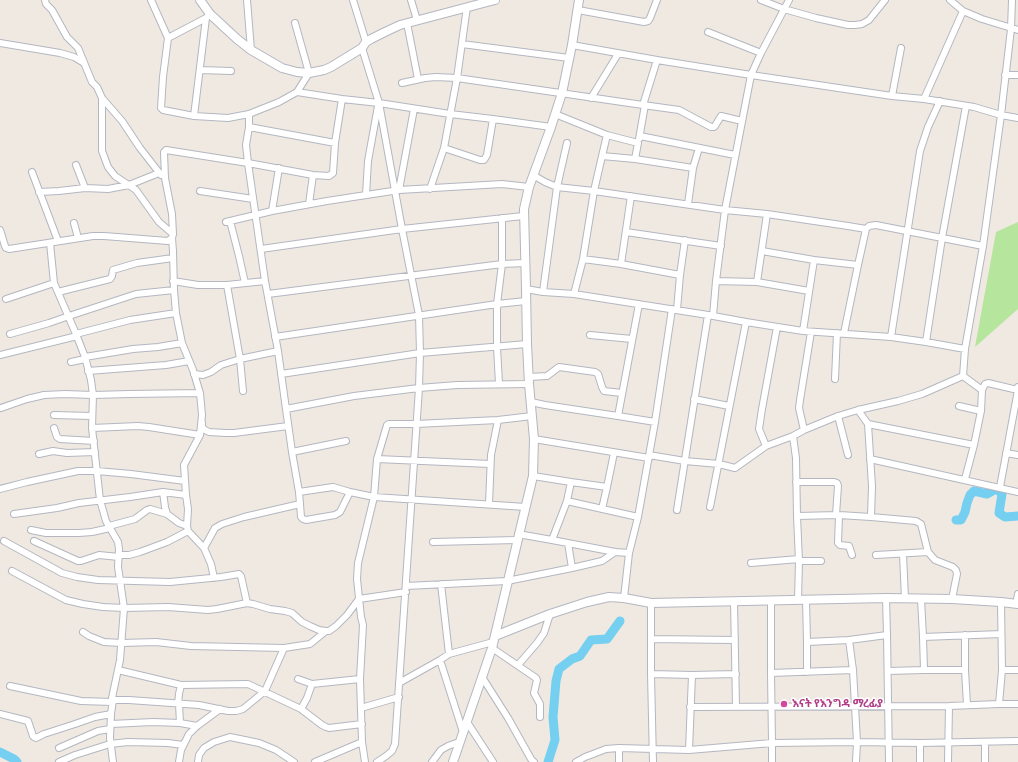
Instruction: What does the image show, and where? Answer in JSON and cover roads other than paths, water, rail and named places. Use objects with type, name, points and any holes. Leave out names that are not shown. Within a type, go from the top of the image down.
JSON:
[{"type":"street","points":[[45,0],[67,37],[78,48],[92,82],[102,98],[122,121],[159,174],[165,178]]},
{"type":"street","points":[[151,0],[168,38],[161,108],[163,110],[194,116],[228,118],[249,114],[279,102],[297,92],[309,73],[295,23]]},
{"type":"street","points":[[200,0],[208,16],[251,50],[282,68],[297,72],[309,73],[331,67],[385,32],[406,23],[495,0]]},
{"type":"street","points":[[247,0],[251,50]]},
{"type":"street","points":[[352,0],[379,103],[397,191],[402,230],[419,315],[419,388],[395,744],[392,751],[377,762]]},
{"type":"street","points":[[411,0],[417,20]]},
{"type":"street","points":[[453,762],[493,642],[517,537],[533,476],[534,439],[527,344],[523,216],[529,187],[562,93],[572,45],[579,0]]},
{"type":"street","points":[[578,10],[644,22],[648,21],[650,18],[657,0]]},
{"type":"street","points":[[761,0],[784,9],[825,20],[855,25],[862,24],[869,20],[885,0]]},
{"type":"street","points":[[677,510],[694,399],[711,315],[725,210],[751,75],[789,0]]},
{"type":"street","points":[[950,0],[963,10],[982,19],[1015,30]]},
{"type":"street","points":[[963,376],[965,349],[983,246],[1005,75],[1015,30],[1012,0]]},
{"type":"street","points":[[430,189],[444,148],[457,78],[467,7]]},
{"type":"street","points":[[924,99],[963,10]]},
{"type":"street","points":[[168,38],[208,16]]},
{"type":"street","points":[[194,116],[208,16]]},
{"type":"street","points":[[406,23],[418,79]]},
{"type":"street","points":[[708,32],[761,53]]},
{"type":"street","points":[[0,43],[60,53],[74,57],[84,64]]},
{"type":"street","points":[[462,44],[569,58]]},
{"type":"street","points":[[572,45],[618,54],[751,75],[892,96],[940,101],[974,107],[1001,115],[1018,118]]},
{"type":"street","points":[[892,96],[901,48]]},
{"type":"street","points":[[591,98],[618,54]]},
{"type":"street","points":[[635,159],[644,105],[657,60]]},
{"type":"street","points":[[200,70],[231,71]]},
{"type":"street","points":[[1005,75],[1018,74]]},
{"type":"street","points":[[402,83],[436,77],[457,78],[679,110],[714,127],[721,116],[742,121]]},
{"type":"street","points":[[297,92],[551,127]]},
{"type":"street","points":[[102,98],[102,152],[108,167],[115,176],[136,190],[159,222],[172,236]]},
{"type":"street","points":[[188,528],[188,509],[184,465],[200,435],[200,393],[182,343],[176,313],[173,282],[172,214],[165,178],[164,152],[166,150],[329,176],[333,173],[335,143],[342,99]]},
{"type":"street","points":[[891,337],[920,151],[928,127],[940,101]]},
{"type":"street","points":[[366,195],[368,161],[379,103]]},
{"type":"street","points":[[926,342],[942,238],[966,106]]},
{"type":"street","points":[[397,191],[414,109]]},
{"type":"street","points":[[249,114],[249,127],[246,145],[248,163],[265,280],[278,351],[299,492],[301,517],[306,520],[336,515],[340,512],[350,492]]},
{"type":"street","points":[[555,114],[607,135],[638,143]]},
{"type":"street","points":[[444,148],[484,160],[487,155],[493,119]]},
{"type":"street","points":[[249,127],[335,143]]},
{"type":"street","points":[[574,294],[583,259],[594,191],[607,135]]},
{"type":"street","points":[[640,136],[735,155]]},
{"type":"street","points":[[543,292],[557,187],[567,143]]},
{"type":"street","points":[[688,204],[693,168],[699,148]]},
{"type":"street","points":[[602,156],[635,159],[693,168]]},
{"type":"street","points":[[76,165],[85,188]]},
{"type":"street","points":[[272,211],[279,168]]},
{"type":"street","points":[[32,172],[58,241]]},
{"type":"street","points":[[39,192],[85,188],[108,189],[128,185],[159,174]]},
{"type":"street","points":[[309,204],[313,174]]},
{"type":"street","points":[[533,175],[557,187],[725,210],[767,214],[866,229],[870,226],[876,226],[983,246]]},
{"type":"street","points":[[245,284],[239,256],[228,221],[309,204],[397,191],[502,184],[529,187]]},
{"type":"street","points":[[200,191],[253,199]]},
{"type":"street","points":[[620,264],[631,196]]},
{"type":"street","points":[[757,282],[767,214]]},
{"type":"street","points":[[261,249],[402,230],[523,216]]},
{"type":"street","points":[[499,384],[497,304],[502,264],[502,218]]},
{"type":"street","points":[[74,223],[78,238]]},
{"type":"street","points":[[835,379],[840,333],[866,229]]},
{"type":"street","points":[[0,230],[3,250],[78,238],[104,236],[144,238],[166,241],[172,236]]},
{"type":"street","points":[[626,232],[721,246]]},
{"type":"street","points":[[624,598],[629,553],[638,517],[649,456],[685,240]]},
{"type":"street","points":[[50,243],[54,282],[77,335],[91,380],[93,395],[92,428],[100,500],[106,521],[118,542],[118,567],[124,608],[120,660],[112,698],[110,744],[113,762]]},
{"type":"street","points":[[762,251],[814,260],[858,265]]},
{"type":"street","points":[[58,292],[110,279],[112,278],[113,270],[137,263],[173,258]]},
{"type":"street","points":[[583,259],[680,275]]},
{"type":"street","points":[[803,331],[814,260]]},
{"type":"street","points":[[268,294],[502,264],[525,263]]},
{"type":"street","points":[[173,282],[198,285],[227,285],[245,284],[265,280]]},
{"type":"street","points":[[716,281],[757,282],[809,291]]},
{"type":"street","points":[[6,299],[54,282]]},
{"type":"street","points":[[227,285],[240,359],[243,391]]},
{"type":"street","points":[[526,289],[543,292],[574,294],[803,331],[891,337],[965,349]]},
{"type":"street","points":[[10,334],[50,323],[136,294],[174,290]]},
{"type":"street","points":[[275,337],[419,315],[526,301]]},
{"type":"street","points":[[618,416],[639,304]]},
{"type":"street","points":[[0,355],[130,320],[176,313]]},
{"type":"street","points":[[710,507],[746,322]]},
{"type":"street","points":[[766,446],[759,429],[777,327]]},
{"type":"street","points":[[804,430],[799,408],[811,332]]},
{"type":"street","points":[[590,335],[632,339]]},
{"type":"street","points":[[71,362],[133,349],[182,343]]},
{"type":"street","points":[[281,374],[420,353],[527,344]]},
{"type":"street","points":[[194,374],[203,375],[222,365],[240,359],[278,351]]},
{"type":"street","points":[[88,371],[166,365],[189,361]]},
{"type":"street","points":[[286,409],[354,396],[419,388],[499,384],[529,380],[546,376],[559,368],[595,372],[598,374],[604,390],[622,393]]},
{"type":"street","points":[[963,376],[982,390]]},
{"type":"street","points":[[534,439],[614,453],[719,464],[735,468],[766,446],[838,416],[922,394],[963,376]]},
{"type":"street","points":[[966,480],[981,411],[982,390],[985,384],[988,383],[1018,389],[1000,487]]},
{"type":"street","points":[[1,408],[44,395],[200,393]]},
{"type":"street","points":[[694,399],[729,406]]},
{"type":"street","points":[[531,402],[655,422]]},
{"type":"street","points":[[958,406],[981,411]]},
{"type":"street","points":[[858,410],[868,424],[872,486],[871,517]]},
{"type":"street","points":[[54,415],[92,416]]},
{"type":"street","points":[[365,762],[362,742],[360,680],[363,625],[356,579],[358,562],[374,497],[377,459],[387,425],[392,423],[416,424],[498,420],[532,416]]},
{"type":"street","points":[[838,416],[848,455]]},
{"type":"street","points":[[489,504],[490,464],[498,420]]},
{"type":"street","points":[[201,421],[202,427],[209,432],[226,433],[288,426]]},
{"type":"street","points":[[868,424],[974,445]]},
{"type":"street","points":[[92,428],[138,426],[200,435]]},
{"type":"street","points":[[54,428],[57,437],[60,439],[94,441]]},
{"type":"street","points":[[793,436],[796,458],[796,516],[802,600],[807,642],[807,672]]},
{"type":"street","points":[[292,452],[346,441]]},
{"type":"street","points":[[39,454],[53,451],[73,453],[95,452]]},
{"type":"street","points":[[602,509],[614,453]]},
{"type":"street","points":[[1006,453],[1018,455]]},
{"type":"street","points":[[377,459],[490,464]]},
{"type":"street","points":[[870,459],[1018,492]]},
{"type":"street","points":[[0,489],[78,471],[131,474],[185,481]]},
{"type":"street","points":[[533,476],[607,488]]},
{"type":"street","points":[[552,540],[567,500],[571,482]]},
{"type":"street","points":[[796,482],[837,483],[838,543],[840,545],[849,546],[852,555]]},
{"type":"street","points":[[299,492],[333,487],[374,497],[526,507]]},
{"type":"street","points":[[14,514],[100,500],[163,492],[186,494]]},
{"type":"street","points":[[163,492],[164,507],[167,514]]},
{"type":"street","points":[[567,500],[638,517]]},
{"type":"street","points":[[204,548],[215,528],[222,524],[244,517],[300,504]]},
{"type":"street","points":[[31,530],[46,533],[92,532],[135,519],[150,509],[167,514],[188,528],[204,548],[211,564],[214,578]]},
{"type":"street","points":[[796,516],[837,515],[916,521],[921,524],[928,552],[935,560],[954,567],[956,570],[957,574],[952,599]]},
{"type":"street","points":[[34,541],[78,562],[99,555],[119,556],[140,552],[167,542],[188,528]]},
{"type":"street","points":[[433,542],[517,537],[552,540],[615,552],[629,553]]},
{"type":"street","points":[[4,540],[62,573],[77,577],[98,580],[170,582],[239,574],[241,576],[247,603]]},
{"type":"street","points":[[568,543],[572,568]]},
{"type":"street","points":[[83,632],[104,642],[122,644],[156,642],[191,646],[284,648],[310,644],[336,626],[359,599],[406,589],[441,584],[507,581],[602,561],[615,552]]},
{"type":"street","points":[[876,555],[928,552]]},
{"type":"street","points":[[903,554],[905,599]]},
{"type":"street","points":[[751,563],[799,560],[821,561]]},
{"type":"street","points":[[12,571],[66,600],[90,605],[124,608],[168,607],[208,610],[247,603],[292,613],[302,622],[326,632]]},
{"type":"street","points":[[441,584],[449,654]]},
{"type":"street","points":[[399,683],[449,654],[493,642],[550,614],[609,597],[651,603],[886,598],[952,599],[1017,604],[1018,594]]},
{"type":"street","points":[[886,598],[889,762]]},
{"type":"street","points":[[921,599],[924,670]]},
{"type":"street","points":[[771,600],[772,762]]},
{"type":"street","points":[[734,601],[736,707]]},
{"type":"street","points":[[999,704],[1002,670],[1001,602]]},
{"type":"street","points":[[651,603],[653,762]]},
{"type":"street","points":[[518,665],[544,633],[550,614]]},
{"type":"street","points":[[923,637],[1001,634]]},
{"type":"street","points":[[807,642],[849,640],[887,635]]},
{"type":"street","points":[[965,635],[967,705]]},
{"type":"street","points":[[651,639],[735,640]]},
{"type":"street","points":[[849,640],[853,670],[857,742],[856,762]]},
{"type":"street","points":[[493,642],[518,665],[536,678],[537,680],[534,693],[540,704],[540,717]]},
{"type":"street","points":[[10,686],[81,701],[199,705],[236,711],[243,709],[265,691],[284,648]]},
{"type":"street","points":[[440,660],[463,732]]},
{"type":"street","points":[[118,670],[181,685],[248,684],[301,709],[326,727],[329,728],[362,724]]},
{"type":"street","points":[[771,673],[853,670]]},
{"type":"street","points":[[888,671],[965,670]]},
{"type":"street","points":[[1002,670],[1018,670]]},
{"type":"street","points":[[651,674],[736,674]]},
{"type":"street","points":[[689,750],[692,675]]},
{"type":"street","points":[[482,677],[534,762]]},
{"type":"street","points":[[298,679],[312,684],[360,680]]},
{"type":"street","points":[[301,709],[312,684]]},
{"type":"street","points":[[180,723],[178,694],[181,685]]},
{"type":"street","points":[[361,708],[399,697]]},
{"type":"street","points":[[690,708],[1018,704]]},
{"type":"street","points":[[948,762],[949,706]]},
{"type":"street","points":[[179,762],[181,750],[189,734],[197,726],[220,709]]},
{"type":"street","points":[[0,714],[28,721],[33,736],[36,738],[75,724],[111,714]]},
{"type":"street","points":[[59,748],[111,726],[153,722],[180,723],[197,726]]},
{"type":"street","points":[[467,722],[492,762]]},
{"type":"street","points":[[198,762],[199,756],[204,748],[214,742],[230,737],[259,743],[276,750],[294,762]]},
{"type":"street","points":[[576,762],[593,754],[619,748],[689,750],[772,743],[920,743],[1018,741]]},
{"type":"street","points":[[60,762],[75,755],[110,744],[142,742],[183,745]]},
{"type":"street","points":[[315,762],[362,742]]},
{"type":"street","points":[[432,762],[441,750],[459,742]]},
{"type":"street","points":[[984,742],[985,762]]},
{"type":"street","points":[[920,743],[920,762]]},
{"type":"street","points":[[619,748],[619,762]]},
{"type":"waterway","points":[[956,520],[961,520],[970,495],[974,491],[987,494],[994,490],[998,490],[1002,494],[999,513],[1005,517],[1018,516]]},
{"type":"waterway","points":[[548,762],[555,740],[553,717],[556,681],[559,669],[572,659],[580,656],[591,640],[607,639],[620,621]]},
{"type":"waterway","points":[[0,752],[17,762]]},
{"type":"place","name":"እናት የእንግዳ ማረፊያ","points":[[784,704]]}]
